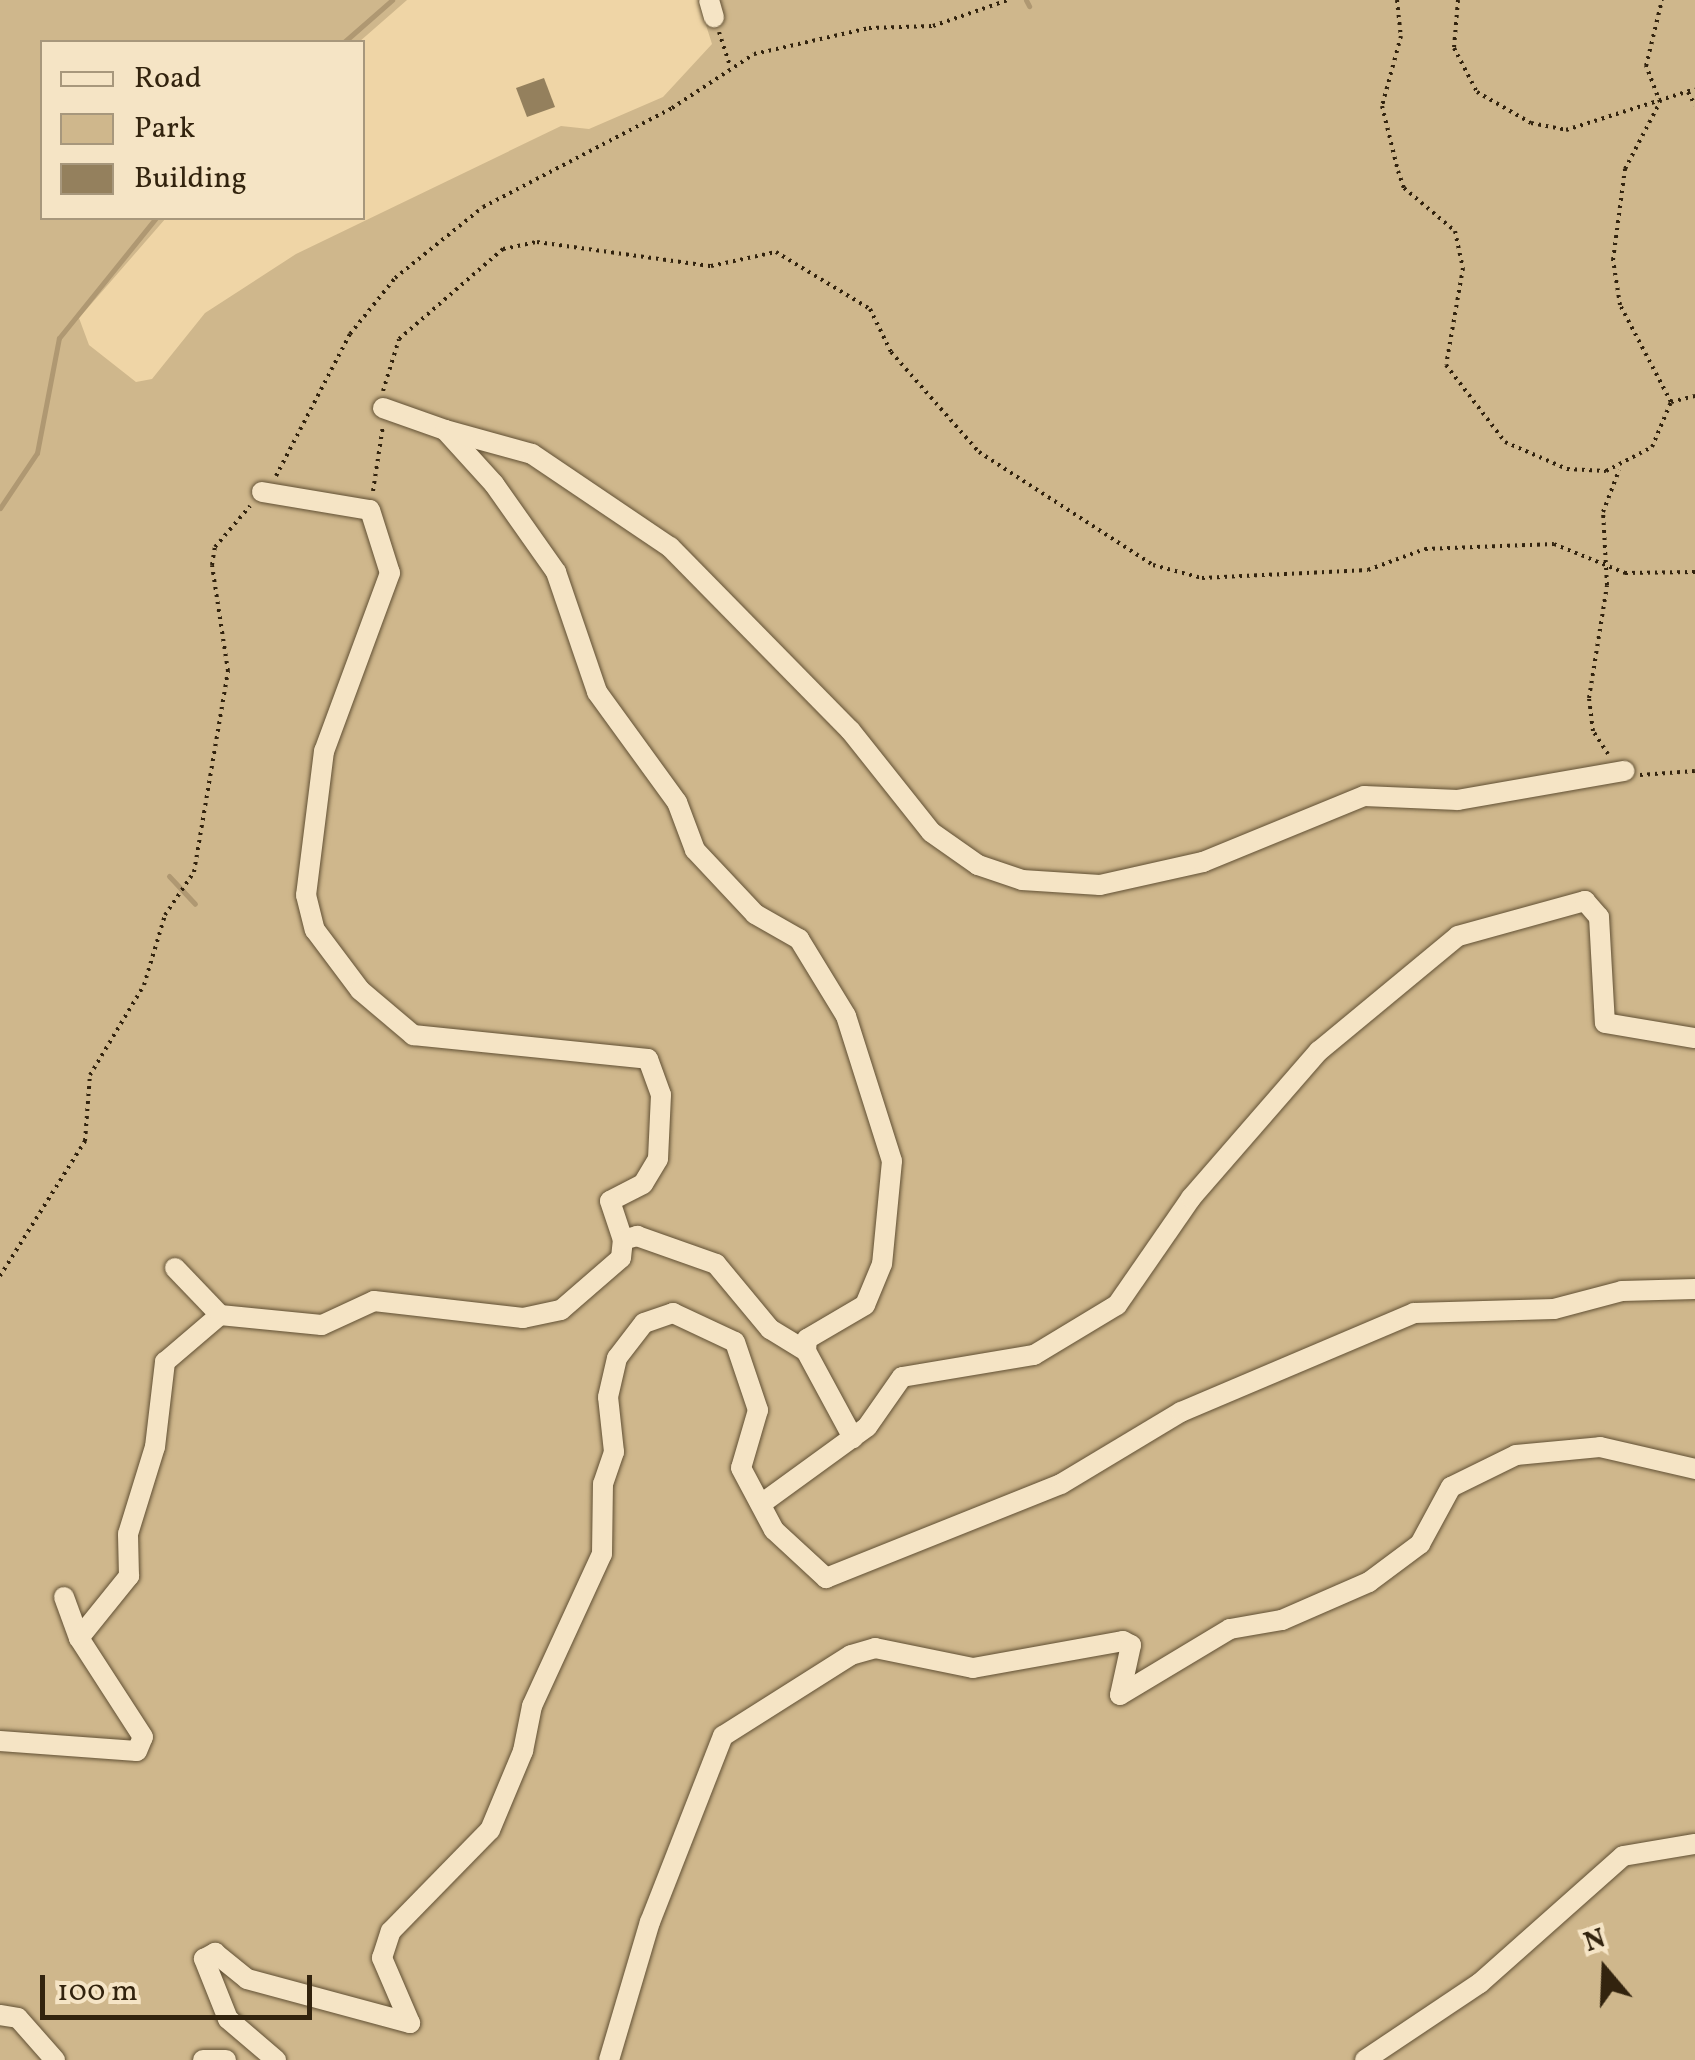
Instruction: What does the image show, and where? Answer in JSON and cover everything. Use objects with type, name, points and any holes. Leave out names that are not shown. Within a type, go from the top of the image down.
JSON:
[{"type":"lane","points":[[383,408],[532,454],[670,547],[850,730],[931,832],[978,865],[1022,880],[1100,884],[1203,862],[1364,796],[1458,800],[1625,771]]},
{"type":"lane","points":[[446,430],[556,572],[597,692],[678,802],[695,850],[755,914],[800,938],[846,1016],[892,1161],[882,1264],[865,1305],[808,1339],[806,1351]]},
{"type":"lane","points":[[174,1268],[220,1315],[322,1325],[374,1301],[523,1318],[561,1310],[600,1281],[621,1258],[622,1240],[610,1201],[643,1184],[658,1159],[661,1095],[648,1059],[413,1035],[360,990],[315,930],[306,895],[324,751],[388,596],[370,510],[262,492]]},
{"type":"lane","points":[[761,1504],[853,1438],[902,1377],[1034,1355],[1117,1304],[1191,1198],[1319,1051],[1458,936],[1584,901],[1598,917],[1606,1023],[1695,1038]]},
{"type":"lane","points":[[622,1240],[637,1236],[716,1264],[770,1329],[806,1351],[853,1438]]},
{"type":"lane","points":[[276,2060],[228,2019],[204,1959],[214,1953],[247,1979],[410,2023],[382,1958],[387,1945],[490,1830],[523,1751],[532,1706],[602,1554],[603,1484],[614,1452],[608,1397],[617,1358],[644,1323],[673,1313],[734,1342],[755,1381],[758,1410],[741,1468],[797,1560],[826,1578],[1061,1484],[1181,1412],[1414,1313],[1554,1309],[1622,1291],[1695,1288]]},
{"type":"lane","points":[[78,1638],[129,1576],[128,1534],[155,1447],[164,1362],[220,1315]]},
{"type":"lane","points":[[609,2060],[650,1922],[723,1736],[851,1654],[875,1648],[972,1668],[1123,1640],[1131,1645],[1120,1695],[1230,1629],[1282,1620],[1369,1582],[1420,1544],[1451,1487],[1516,1455],[1600,1448],[1695,1469]]},
{"type":"lane","points":[[0,1741],[137,1751],[143,1737],[78,1638],[64,1597]]},
{"type":"lane","points":[[1365,2060],[1480,1982],[1623,1856],[1695,1844]]},
{"type":"lane","points":[[0,2015],[18,2018],[55,2060]]},
{"type":"lane","points":[[203,2060],[226,2060]]},
{"type":"path","points":[[714,17],[730,65],[807,38],[933,26],[1008,0]]},
{"type":"path","points":[[1397,0],[1402,36],[1382,106],[1398,171],[1404,188],[1455,231],[1463,268],[1446,365],[1506,442],[1567,468],[1619,470]]},
{"type":"path","points":[[1458,0],[1454,48],[1476,92],[1531,123],[1566,130],[1695,89]]},
{"type":"path","points":[[1662,0],[1646,66],[1660,102],[1625,169],[1613,260],[1620,305],[1670,402],[1652,447],[1619,470],[1603,512],[1606,567],[1590,715],[1601,748],[1625,771],[1656,780],[1695,771]]},
{"type":"path","points":[[1688,92],[1695,104]]},
{"type":"path","points":[[370,510],[383,408],[382,371],[399,340],[502,249],[537,242],[711,266],[776,252],[870,309],[891,352],[979,452],[1153,565],[1202,578],[1368,570],[1425,549],[1554,544],[1606,567],[1695,572]]},
{"type":"path","points":[[1670,402],[1695,396]]},
{"type":"path","points":[[0,1276],[85,1141],[90,1075],[144,986],[176,895],[186,884]]},
{"type":"green space","points":[[0,0],[407,0],[361,40],[40,40],[40,220],[164,220],[79,318],[89,345],[136,382],[152,379],[205,313],[296,254],[561,126],[589,129],[663,97],[712,44],[698,0],[1695,0],[1695,2060],[0,2060]]},
{"type":"building","points":[[544,78],[555,107],[527,117],[516,88]]},
{"type":"waterway","points":[[346,40],[392,0]]},
{"type":"waterway","points":[[1026,0],[1029,6]]},
{"type":"waterway","points":[[0,508],[37,453],[59,338],[154,220]]},
{"type":"waterway","points":[[169,876],[195,904]]}]
